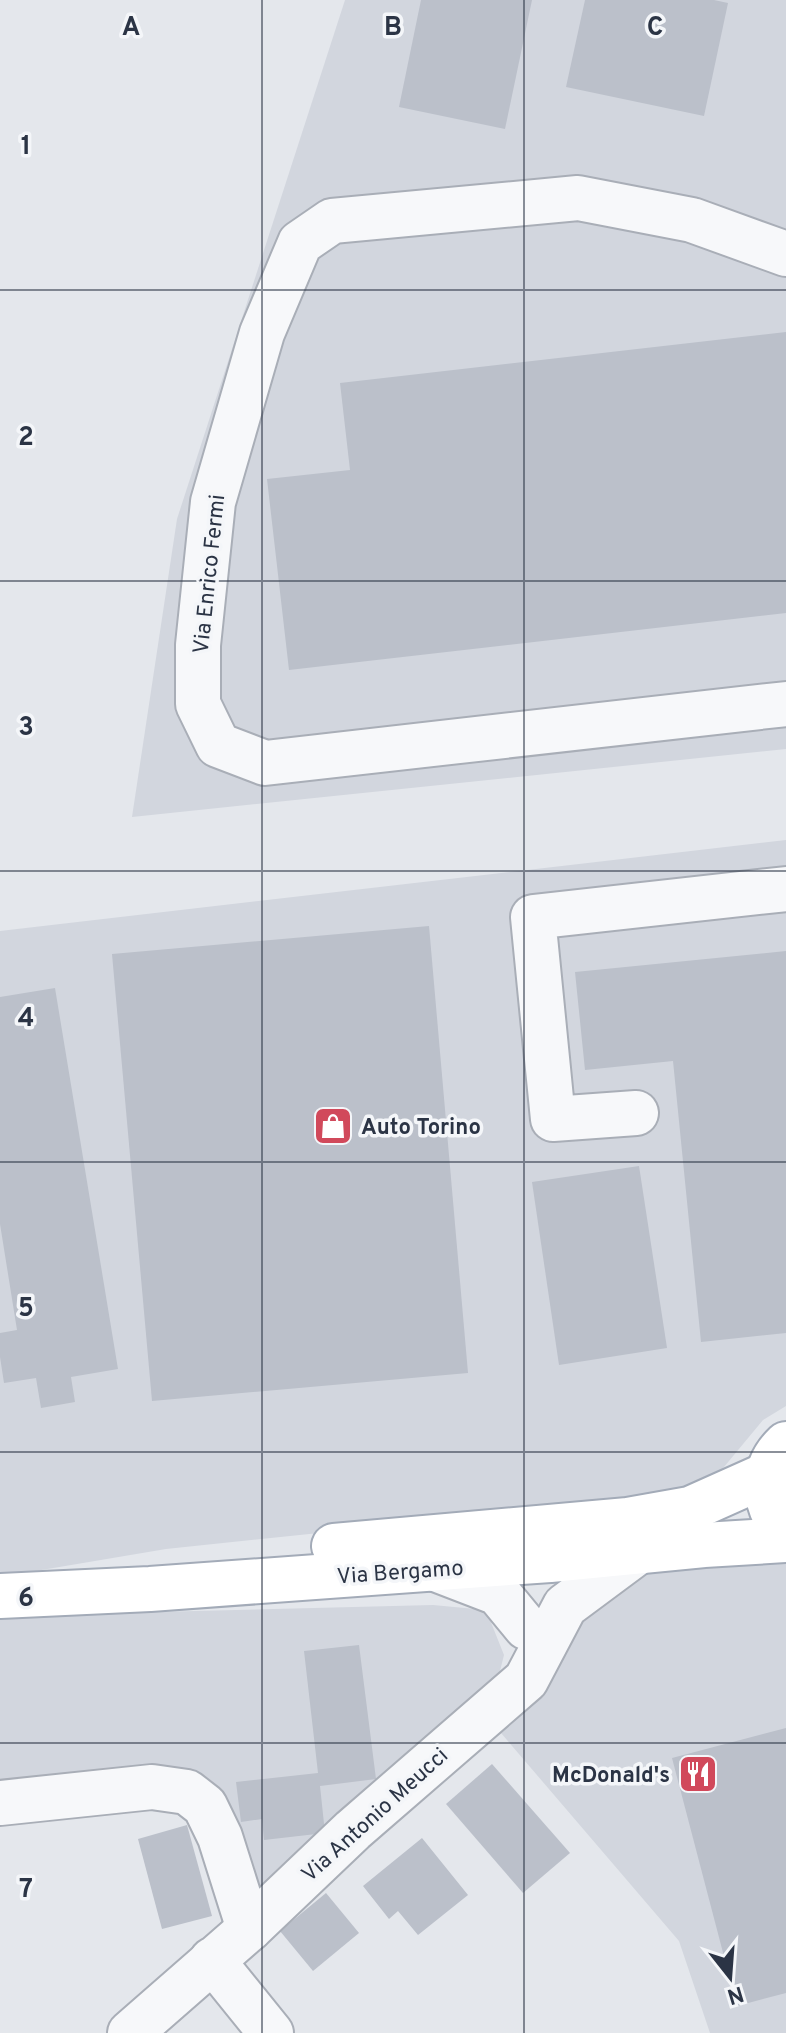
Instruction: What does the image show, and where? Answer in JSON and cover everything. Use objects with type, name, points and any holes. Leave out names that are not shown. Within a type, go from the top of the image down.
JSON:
[{"type":"main road","points":[[776,1459],[768,1497],[775,1520],[786,1533]]},
{"type":"main road","name":"Via Bergamo","points":[[632,1537],[690,1509],[776,1459]]},
{"type":"main road","name":"Via Bergamo","points":[[5,1603],[237,1554],[632,1537],[704,1545],[786,1540]]},
{"type":"main road","name":"Via Bergamo","points":[[5,1603],[150,1589],[550,1560]]},
{"type":"street","name":"Via Enrico Fermi","points":[[786,254],[692,220],[578,198],[332,221],[300,243],[262,333],[213,502],[198,645],[198,704],[218,745],[265,763],[786,704]]},
{"type":"street","points":[[636,1113],[553,1119],[533,917],[786,889]]},
{"type":"street","points":[[550,1560],[559,1547],[632,1537]]},
{"type":"street","name":"Via Antonio Meucci","points":[[130,2033],[249,1929],[353,1830],[526,1680],[565,1606],[632,1537]]},
{"type":"street","name":"Via Antonio Meucci","points":[[500,1701],[514,1672],[550,1560]]},
{"type":"street","points":[[433,1568],[498,1593],[526,1627]]},
{"type":"street","points":[[0,1803],[152,1787],[187,1792],[205,1806],[215,1827],[249,1929]]},
{"type":"street","points":[[212,1960],[271,2033]]},
{"type":"shaded area","points":[[345,0],[786,0],[786,749],[132,817],[177,519]]},
{"type":"shaded area","points":[[786,840],[786,1406],[763,1420],[724,1467],[693,1494],[166,1549],[0,1577],[0,931]]},
{"type":"shaded area","points":[[786,1555],[786,2033],[710,2033],[679,1941],[495,1726],[579,1610],[648,1564]]},
{"type":"shaded area","points":[[433,1605],[486,1610],[504,1655],[495,1691],[257,1908],[217,1806],[0,1795],[0,1620],[31,1615]]},
{"type":"building","points":[[421,0],[532,0],[505,129],[399,107]]},
{"type":"building","points":[[585,0],[714,0],[728,3],[704,116],[566,87]]},
{"type":"building","points":[[786,332],[786,613],[289,670],[267,479],[350,470],[340,383]]},
{"type":"building","points":[[429,926],[468,1373],[152,1401],[112,954]]},
{"type":"building","points":[[786,951],[786,1333],[701,1342],[673,1061],[585,1070],[575,972]]},
{"type":"building","points":[[55,988],[118,1369],[71,1377],[75,1402],[41,1408],[36,1378],[4,1383],[0,1357],[0,1333],[17,1330],[0,1224],[0,997]]},
{"type":"building","points":[[639,1166],[667,1348],[559,1365],[532,1182]]},
{"type":"building","points":[[359,1645],[376,1779],[320,1786],[325,1833],[264,1840],[262,1819],[241,1822],[236,1782],[318,1773],[304,1651]]},
{"type":"building","points":[[786,1728],[786,1993],[737,2006],[672,1758]]},
{"type":"building","points":[[492,1764],[570,1853],[523,1893],[446,1804]]},
{"type":"building","points":[[187,1825],[212,1916],[162,1929],[138,1839]]},
{"type":"building","points":[[422,1838],[468,1895],[418,1935],[398,1911],[389,1919],[363,1886]]},
{"type":"building","points":[[326,1893],[359,1933],[313,1971],[280,1931]]},
{"type":"place","name":"Auto Torino","points":[[333,1126]]},
{"type":"place","name":"McDonald's","points":[[698,1774]]}]
